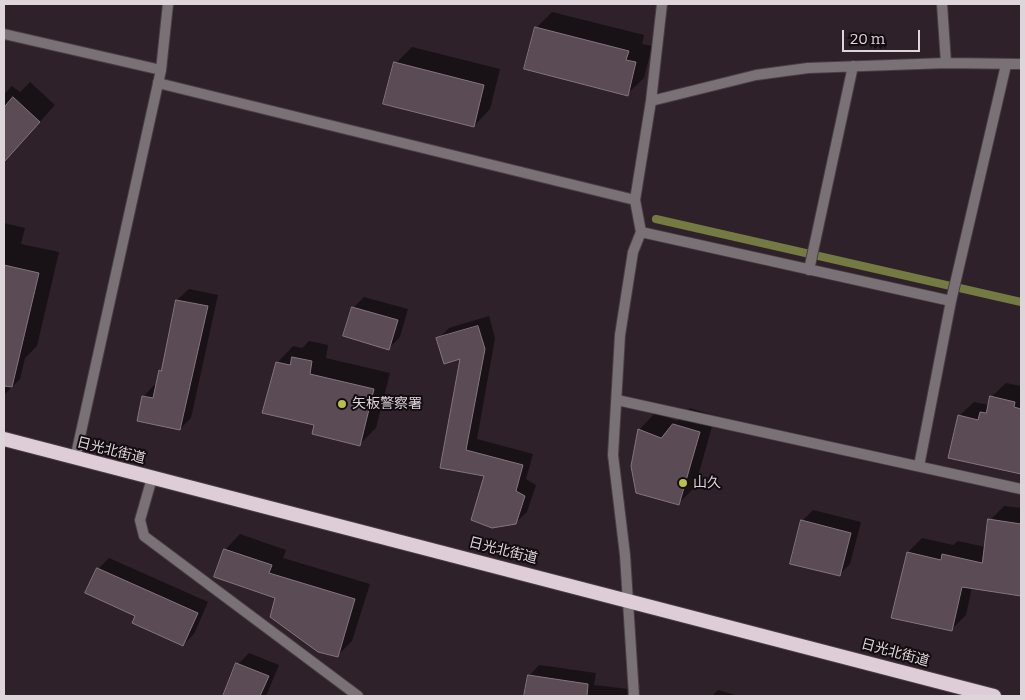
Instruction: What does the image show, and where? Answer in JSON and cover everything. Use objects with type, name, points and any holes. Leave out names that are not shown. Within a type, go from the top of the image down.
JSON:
[{"type":"highway","name":"日光北街道","points":[[4,439],[75,459],[628,600],[994,696]]},
{"type":"street","points":[[75,459],[161,70],[168,4]]},
{"type":"street","points":[[634,696],[625,555],[613,456],[620,335],[633,252],[641,232],[635,200],[651,100],[662,4]]},
{"type":"street","points":[[942,4],[946,63]]},
{"type":"street","points":[[4,34],[161,70]]},
{"type":"street","points":[[651,100],[756,75],[808,68],[946,63],[1021,64]]},
{"type":"street","points":[[919,466],[951,300],[1006,64]]},
{"type":"street","points":[[809,270],[853,66]]},
{"type":"street","points":[[158,83],[635,200]]},
{"type":"street","points":[[641,232],[951,300]]},
{"type":"street","points":[[617,400],[1021,489]]},
{"type":"street","points":[[152,478],[140,520],[144,536],[358,696]]},
{"type":"building","points":[[535,27],[629,51],[626,60],[636,62],[628,96],[524,69]]},
{"type":"building","points":[[394,62],[484,85],[474,127],[383,104]]},
{"type":"building","points":[[13,97],[40,122],[4,162],[4,108]]},
{"type":"building","points":[[4,265],[39,273],[12,387],[4,386]]},
{"type":"building","points":[[176,300],[208,306],[180,430],[137,421],[142,396],[153,398],[159,370],[161,371]]},
{"type":"building","points":[[352,307],[398,320],[389,350],[343,336]]},
{"type":"building","points":[[478,326],[485,349],[466,450],[523,465],[516,491],[525,496],[516,524],[492,528],[471,520],[484,476],[440,468],[460,359],[444,364],[436,338]]},
{"type":"building","points":[[292,357],[312,361],[310,374],[374,389],[360,446],[312,434],[314,425],[262,413],[276,362],[290,365]]},
{"type":"building","points":[[990,396],[1015,402],[1014,407],[1021,409],[1021,474],[948,458],[958,415],[978,420],[980,412],[986,413]]},
{"type":"building","points":[[673,424],[700,432],[679,505],[636,493],[631,466],[638,429],[661,438]]},
{"type":"building","points":[[988,519],[1021,524],[1021,596],[962,587],[952,631],[891,618],[907,552],[941,560],[942,554],[982,563]]},
{"type":"building","points":[[801,520],[851,533],[840,576],[790,564]]},
{"type":"building","points":[[224,549],[272,565],[269,573],[355,599],[338,657],[318,652],[270,617],[275,598],[214,577]]},
{"type":"building","points":[[97,568],[198,613],[183,646],[132,623],[135,616],[85,593]]},
{"type":"building","points":[[236,663],[269,676],[260,696],[223,696]]},
{"type":"building","points":[[528,675],[588,684],[587,696],[524,696]]},
{"type":"waterway","points":[[656,219],[1021,302]]},
{"type":"place","name":"矢板警察署","points":[[342,404]]},
{"type":"place","name":"山久","points":[[683,483]]}]
